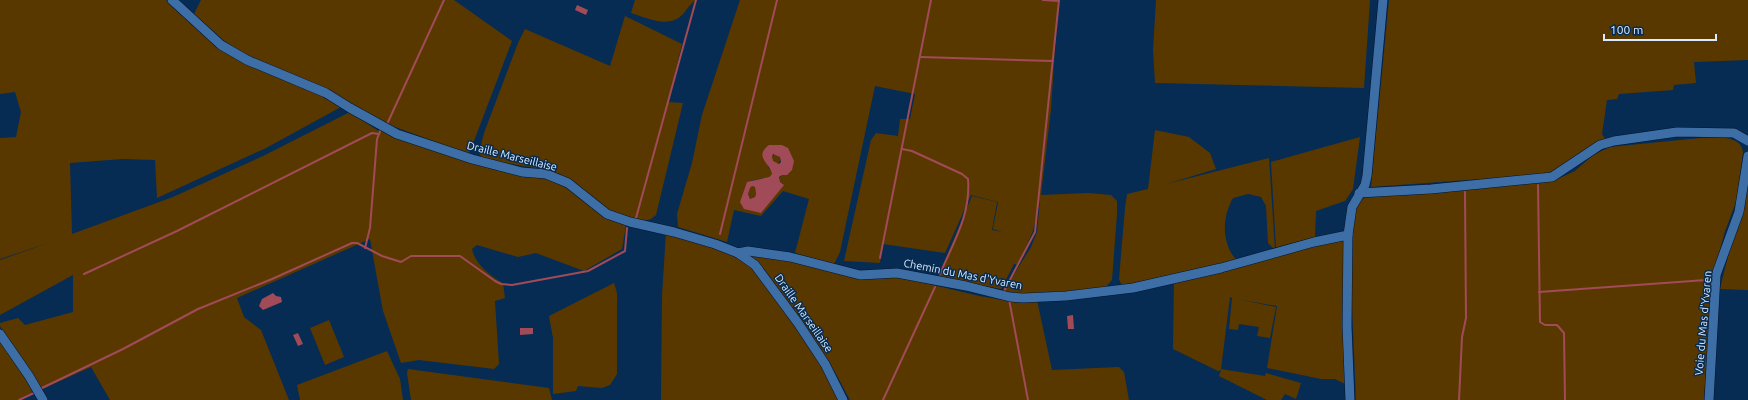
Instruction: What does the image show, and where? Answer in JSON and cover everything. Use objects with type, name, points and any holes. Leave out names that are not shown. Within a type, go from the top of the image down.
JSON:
[{"type":"street","name":"Draille Marseillaise","points":[[172,0],[221,45],[247,60],[326,93],[397,134],[472,159],[522,172],[546,174],[568,183],[607,214],[630,222],[674,232],[715,244],[738,253],[755,265],[798,323],[825,364],[843,400]]},
{"type":"street","points":[[1350,400],[1346,326],[1348,235],[1352,207],[1365,185],[1367,176],[1383,0]]},
{"type":"street","points":[[1359,193],[1431,189],[1552,177],[1600,145],[1614,141],[1661,134],[1677,132],[1734,133],[1748,141]]},
{"type":"street","name":"Voie du Mas d'Yvaren","points":[[1709,400],[1716,276],[1739,212],[1748,156]]},
{"type":"street","name":"Chemin du Mas d'Yvaren","points":[[738,253],[748,251],[790,257],[860,275],[897,273],[966,286],[1010,297],[1023,298],[1066,296],[1133,288],[1221,268],[1314,242],[1348,235]]},
{"type":"street","points":[[0,334],[29,376],[43,400]]},
{"type":"shaded area","points":[[0,0],[166,0],[214,43],[297,83],[341,107],[266,148],[157,198],[155,160],[122,159],[70,163],[72,234],[173,197],[263,156],[350,112],[377,130],[477,164],[558,181],[626,225],[622,249],[584,271],[536,253],[518,257],[477,245],[472,249],[476,260],[480,265],[503,283],[505,298],[495,301],[499,364],[494,369],[419,360],[401,363],[383,311],[370,239],[237,298],[244,317],[261,330],[289,400],[110,400],[91,367],[40,390],[0,326],[0,323],[18,318],[25,325],[73,312],[73,275],[0,315],[0,260],[51,242],[0,259],[0,138],[16,137],[21,112],[15,92],[0,94]]},
{"type":"shaded area","points":[[201,0],[454,0],[512,41],[469,154],[387,124],[253,59],[223,40],[194,14]]},
{"type":"shaded area","points":[[635,0],[696,0],[681,16],[675,20],[663,22],[631,13]]},
{"type":"shaded area","points":[[740,0],[1058,0],[1051,109],[1041,195],[1088,193],[1111,195],[1117,201],[1112,280],[1105,288],[1079,291],[1042,294],[1003,292],[1031,247],[1037,232],[1040,200],[1033,231],[1018,265],[1003,261],[1014,264],[1001,289],[938,277],[972,196],[997,202],[992,230],[1003,232],[993,229],[998,202],[971,195],[945,253],[883,244],[880,263],[844,261],[871,140],[876,133],[898,136],[900,119],[910,119],[915,94],[875,86],[840,252],[834,264],[795,253],[809,199],[783,191],[761,216],[734,210],[727,242],[678,227],[677,214],[692,163],[702,115]],"holes":[[[769,145],[782,145],[782,174],[779,179],[783,184],[742,206],[751,181],[769,177],[772,174],[772,171],[768,167]]]},
{"type":"shaded area","points":[[1156,0],[1370,0],[1364,88],[1155,83],[1153,50]]},
{"type":"shaded area","points":[[1389,0],[1748,0],[1748,60],[1694,62],[1696,83],[1674,85],[1673,90],[1619,94],[1617,99],[1607,100],[1602,134],[1605,139],[1578,154],[1565,167],[1552,174],[1371,187]]},
{"type":"shaded area","points":[[577,5],[588,10],[586,15],[575,10]]},
{"type":"shaded area","points":[[625,16],[682,44],[668,102],[683,103],[656,215],[651,219],[644,221],[630,219],[607,211],[560,174],[546,170],[483,159],[479,153],[484,133],[518,43],[525,29],[610,66]]},
{"type":"shaded area","points":[[1155,130],[1189,137],[1210,153],[1216,169],[1166,184],[1269,158],[1275,250],[1268,243],[1266,206],[1261,197],[1248,194],[1233,198],[1226,215],[1226,240],[1229,250],[1236,260],[1122,286],[1119,279],[1127,194],[1148,189]]},
{"type":"shaded area","points":[[1360,137],[1353,189],[1345,201],[1316,211],[1315,237],[1276,248],[1271,162]]},
{"type":"shaded area","points":[[1700,138],[1726,138],[1737,142],[1741,146],[1743,152],[1736,202],[1725,231],[1712,279],[1704,400],[1356,400],[1352,306],[1352,236],[1356,207],[1361,200],[1366,197],[1555,180],[1575,171],[1593,155],[1610,147]]},
{"type":"shaded area","points":[[769,145],[782,145],[788,148],[794,161],[792,170],[787,175],[782,175],[779,177],[780,182],[784,185],[761,213],[744,209],[740,202],[747,182],[769,177],[772,174],[763,157],[764,149]],"holes":[[[773,154],[780,157],[781,162],[779,164],[773,161]],[[752,186],[755,187],[756,194],[755,197],[750,199],[748,194]]]},
{"type":"shaded area","points":[[776,154],[781,159],[776,164],[771,159]]},
{"type":"shaded area","points":[[1748,185],[1748,290],[1720,289],[1732,240]]},
{"type":"shaded area","points":[[750,187],[755,187],[756,194],[755,197],[750,199],[748,194]]},
{"type":"shaded area","points":[[666,232],[729,251],[752,267],[819,359],[839,400],[661,400],[662,296]]},
{"type":"shaded area","points":[[1342,239],[1345,241],[1347,370],[1345,384],[1335,379],[1321,379],[1267,368],[1277,306],[1237,299],[1276,307],[1270,338],[1257,336],[1259,327],[1239,324],[1238,330],[1229,329],[1232,298],[1230,297],[1221,369],[1265,376],[1266,373],[1301,383],[1296,399],[1285,394],[1281,400],[1267,400],[1219,376],[1221,370],[1218,371],[1173,349],[1174,280]]},
{"type":"shaded area","points":[[752,255],[900,277],[979,296],[1010,301],[1037,300],[1052,370],[1119,367],[1124,372],[1129,400],[850,400],[829,361],[804,326],[750,257]]},
{"type":"shaded area","points":[[614,283],[617,293],[617,374],[610,385],[602,388],[578,386],[576,391],[553,394],[553,338],[549,316]]},
{"type":"shaded area","points":[[273,293],[276,296],[281,297],[282,302],[263,310],[259,306],[262,299]]},
{"type":"shaded area","points":[[1073,315],[1074,329],[1068,329],[1067,316]]},
{"type":"shaded area","points":[[329,320],[344,357],[325,365],[310,328]]},
{"type":"shaded area","points":[[520,328],[533,328],[533,334],[520,335]]},
{"type":"shaded area","points":[[298,333],[303,344],[298,346],[293,335]]},
{"type":"shaded area","points":[[0,337],[31,388],[32,393],[17,400],[0,400]]},
{"type":"shaded area","points":[[387,351],[400,379],[403,400],[300,400],[297,385]]},
{"type":"shaded area","points":[[408,369],[549,388],[552,400],[411,400],[407,373]]},
{"type":"waterway","points":[[388,122],[444,0]]},
{"type":"waterway","points":[[636,218],[696,0]]},
{"type":"waterway","points":[[720,234],[777,0]]},
{"type":"waterway","points":[[880,258],[931,0]]},
{"type":"waterway","points":[[1043,0],[1059,1]]},
{"type":"waterway","points":[[1004,291],[1035,232],[1059,0]]},
{"type":"waterway","points":[[921,57],[1053,61]]},
{"type":"waterway","points":[[365,248],[370,228],[377,139],[381,129]]},
{"type":"waterway","points":[[84,274],[177,231],[372,133],[379,134]]},
{"type":"waterway","points":[[902,149],[912,151],[962,174],[968,179],[967,205],[964,217],[940,274]]},
{"type":"waterway","points":[[1538,185],[1540,322],[1545,325],[1557,325],[1564,333],[1565,400]]},
{"type":"waterway","points":[[1459,400],[1462,337],[1466,318],[1465,192]]},
{"type":"waterway","points":[[42,388],[123,349],[198,309],[272,279],[352,243],[357,243],[382,256],[401,262],[411,256],[460,256],[495,281],[501,284],[512,285],[588,271],[625,251],[627,228]]},
{"type":"waterway","points":[[1539,292],[1706,280]]},
{"type":"waterway","points":[[883,400],[935,287]]},
{"type":"waterway","points":[[1009,299],[1028,400]]},
{"type":"waterway","points":[[19,400],[34,393]]}]
